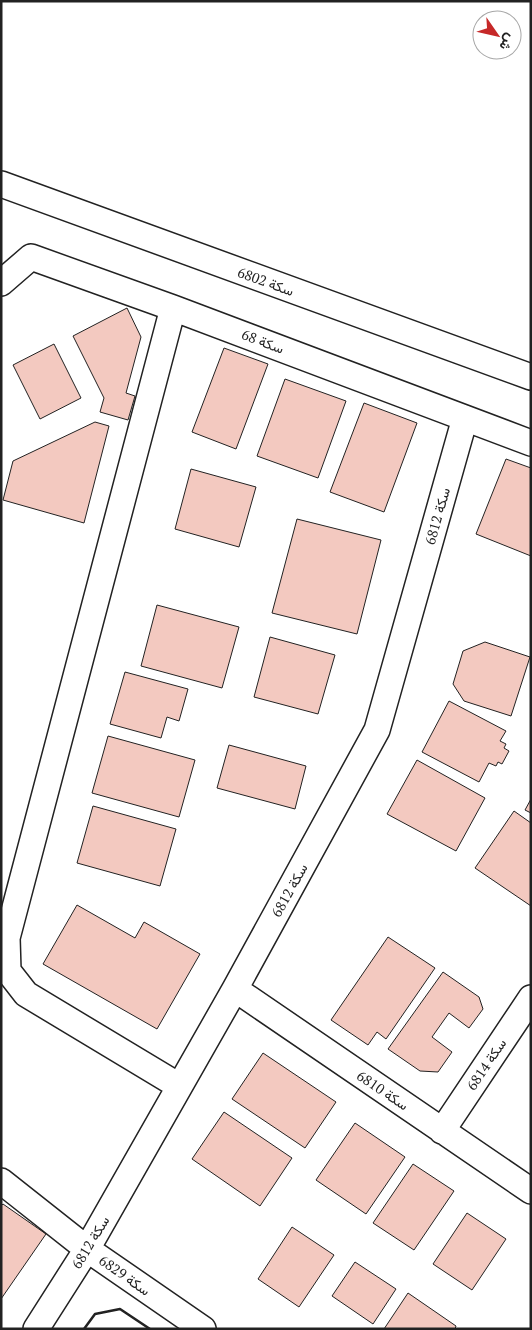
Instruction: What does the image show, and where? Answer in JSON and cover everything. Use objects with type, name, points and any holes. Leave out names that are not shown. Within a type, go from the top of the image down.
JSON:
[{"type":"street","name":"سكة 6802","points":[[1,184],[531,377]]},
{"type":"street","name":"68 سكة","points":[[1,284],[30,257],[174,308],[531,442]]},
{"type":"street","points":[[174,308],[7,938],[8,971],[26,994],[179,1086]]},
{"type":"street","name":"سكة 6812","points":[[36,1329],[87,1249],[235,989],[377,730],[465,418]]},
{"type":"street","name":"سكة 6810","points":[[235,989],[531,1191]]},
{"type":"street","name":"سكة 6814","points":[[442,1131],[531,998]]},
{"type":"street","name":"سكة 6829","points":[[1,1181],[87,1249],[203,1329]]},
{"type":"building","points":[[127,308],[141,337],[126,393],[135,396],[128,420],[100,412],[104,398],[73,336]]},
{"type":"building","points":[[54,344],[81,398],[40,419],[13,365]]},
{"type":"building","points":[[224,348],[268,364],[236,449],[192,432]]},
{"type":"building","points":[[285,379],[346,401],[318,478],[257,456]]},
{"type":"building","points":[[364,403],[417,423],[384,512],[330,492]]},
{"type":"building","points":[[95,422],[109,426],[84,523],[3,500],[13,461]]},
{"type":"building","points":[[506,459],[531,468],[531,556],[476,534]]},
{"type":"building","points":[[191,469],[256,487],[239,547],[175,529]]},
{"type":"building","points":[[297,519],[381,540],[357,634],[272,613]]},
{"type":"building","points":[[157,605],[239,627],[222,688],[141,666]]},
{"type":"building","points":[[270,637],[335,655],[318,714],[254,697]]},
{"type":"building","points":[[485,642],[530,657],[511,716],[464,701],[453,684],[463,651]]},
{"type":"building","points":[[125,672],[188,689],[179,721],[167,717],[161,738],[110,724]]},
{"type":"building","points":[[449,701],[506,731],[500,741],[506,744],[504,748],[509,751],[502,764],[498,762],[496,766],[489,763],[479,782],[422,752]]},
{"type":"building","points":[[108,736],[195,760],[179,817],[92,793]]},
{"type":"building","points":[[229,745],[306,766],[295,809],[217,788]]},
{"type":"building","points":[[417,760],[485,798],[456,851],[387,814]]},
{"type":"building","points":[[531,799],[531,813],[525,810]]},
{"type":"building","points":[[93,806],[176,829],[160,886],[77,863]]},
{"type":"building","points":[[514,811],[531,823],[531,906],[475,868]]},
{"type":"building","points":[[77,905],[135,938],[144,922],[200,954],[157,1029],[43,964]]},
{"type":"building","points":[[388,937],[435,968],[386,1039],[377,1032],[368,1045],[331,1020]]},
{"type":"building","points":[[443,972],[479,997],[483,1009],[469,1028],[449,1013],[432,1037],[452,1052],[438,1072],[420,1071],[388,1049]]},
{"type":"building","points":[[263,1053],[336,1102],[305,1148],[232,1099]]},
{"type":"building","points":[[224,1112],[292,1158],[260,1206],[192,1159]]},
{"type":"building","points":[[355,1123],[405,1157],[366,1214],[316,1180]]},
{"type":"building","points":[[413,1164],[454,1191],[414,1250],[373,1223]]},
{"type":"building","points":[[3,1204],[46,1234],[1,1299],[1,1206]]},
{"type":"building","points":[[467,1213],[506,1239],[472,1290],[433,1264]]},
{"type":"building","points":[[292,1227],[334,1255],[299,1307],[258,1279]]},
{"type":"building","points":[[355,1262],[396,1289],[373,1324],[332,1296]]},
{"type":"building","points":[[408,1293],[456,1326],[455,1329],[384,1329]]},
{"type":"wall","points":[[84,1329],[95,1314],[120,1309],[150,1329]]}]
